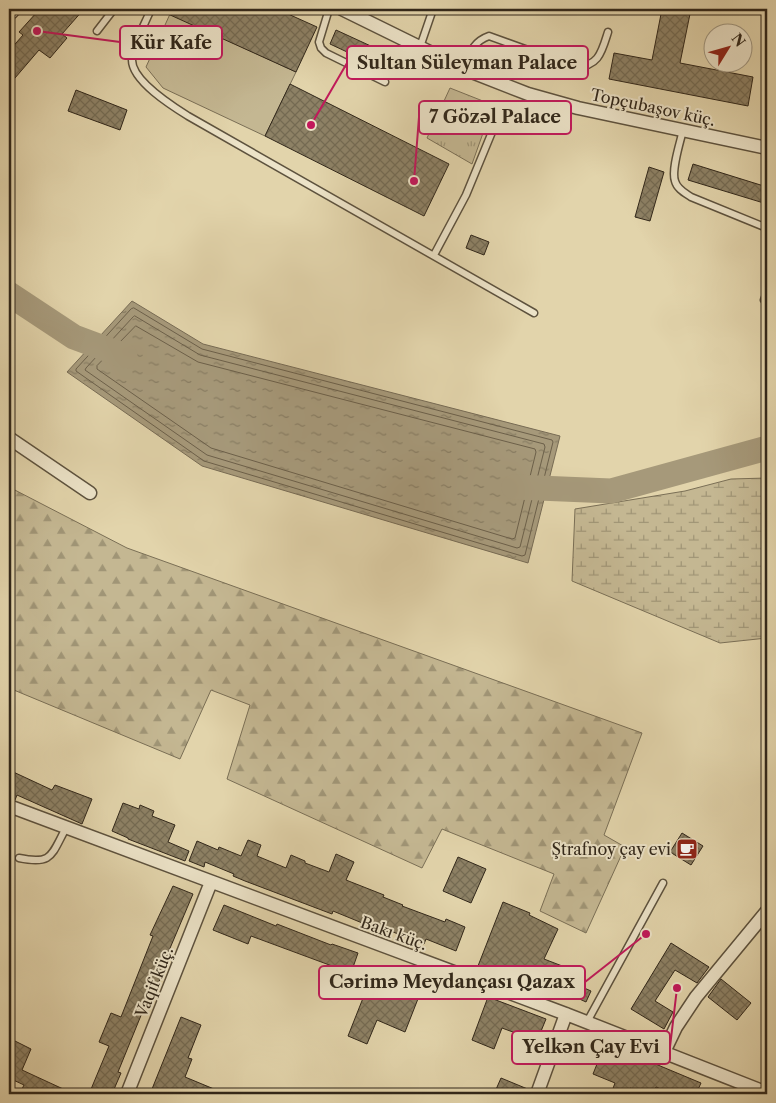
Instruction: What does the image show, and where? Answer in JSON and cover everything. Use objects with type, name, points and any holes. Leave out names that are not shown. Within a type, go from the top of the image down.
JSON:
[{"type":"street","name":"Topçubaşov küç.","points":[[342,9],[464,69],[528,94],[578,108],[767,148]]},
{"type":"street","points":[[9,438],[90,493]]},
{"type":"street","name":"Bakı küç.","points":[[9,806],[566,1014],[767,1092]]},
{"type":"street","name":"Vaqif küç.","points":[[127,1094],[211,882]]},
{"type":"street","points":[[664,1052],[676,1027],[696,997],[767,910]]},
{"type":"street","points":[[537,1094],[566,1014]]},
{"type":"lane","points":[[97,31],[114,9]]},
{"type":"lane","points":[[151,9],[134,51],[132,61],[136,72],[156,94],[188,116],[534,312]]},
{"type":"lane","points":[[329,9],[319,42],[321,48],[326,53],[385,82]]},
{"type":"lane","points":[[420,47],[433,9]]},
{"type":"lane","points":[[464,69],[472,47],[479,40],[489,36],[575,67],[585,67],[601,54],[608,32]]},
{"type":"lane","points":[[434,256],[466,196],[499,115]]},
{"type":"lane","points":[[683,130],[674,173],[675,182],[682,191],[692,197],[767,228]]},
{"type":"lane","points":[[764,300],[767,292]]},
{"type":"lane","points":[[19,858],[36,862],[45,860],[52,854],[66,828]]},
{"type":"lane","points":[[587,1022],[663,883]]},
{"type":"green space","points":[[170,14],[296,72],[265,136],[163,88],[146,67]]},
{"type":"green space","points":[[450,88],[493,105],[472,164],[427,138]]},
{"type":"green space","points":[[767,478],[767,638],[720,643],[572,581],[575,509],[685,491],[731,479]]},
{"type":"green space","points":[[9,487],[127,548],[642,733],[604,835],[625,847],[586,933],[540,911],[554,874],[442,829],[422,868],[227,779],[250,705],[211,690],[180,759],[9,688]]},
{"type":"water","points":[[132,301],[203,344],[560,436],[528,563],[202,466],[67,372]]},
{"type":"building","points":[[46,9],[84,9],[62,34],[67,38],[50,58],[39,50],[9,85],[9,51],[23,35],[19,32],[37,12],[40,15]]},
{"type":"building","points":[[157,9],[277,9],[317,27],[296,72]]},
{"type":"building","points":[[662,9],[691,9],[680,63],[704,68],[704,72],[727,72],[753,77],[748,106],[609,79],[614,53],[652,60]]},
{"type":"building","points":[[336,30],[399,59],[392,73],[330,44]]},
{"type":"building","points":[[290,84],[449,164],[424,216],[265,136]]},
{"type":"building","points":[[76,90],[127,110],[120,130],[68,111]]},
{"type":"building","points":[[693,164],[767,187],[767,204],[688,180]]},
{"type":"building","points":[[649,167],[664,172],[650,221],[635,217]]},
{"type":"building","points":[[471,235],[489,242],[484,255],[466,248]]},
{"type":"building","points":[[9,770],[52,790],[55,785],[92,799],[82,824],[17,795],[15,800],[9,798]]},
{"type":"building","points":[[123,803],[139,809],[140,805],[154,811],[152,816],[175,825],[168,842],[189,851],[185,861],[112,831]]},
{"type":"building","points":[[682,833],[703,846],[691,865],[670,852]]},
{"type":"building","points":[[248,840],[261,845],[257,856],[286,868],[291,855],[305,861],[305,863],[329,872],[336,854],[354,862],[346,880],[384,895],[383,897],[402,906],[445,922],[446,919],[465,927],[456,951],[426,939],[424,944],[393,932],[372,927],[333,911],[332,914],[245,881],[233,876],[234,874],[205,862],[204,867],[189,861],[197,841],[218,850],[219,847],[241,856]]},
{"type":"building","points":[[458,857],[486,869],[471,903],[443,891]]},
{"type":"building","points":[[173,886],[193,894],[165,960],[168,961],[145,1014],[142,1013],[118,1072],[121,1073],[112,1094],[89,1094],[109,1046],[99,1042],[111,1013],[121,1017],[153,936],[150,935]]},
{"type":"building","points":[[503,902],[530,913],[529,915],[558,929],[544,959],[570,969],[566,980],[591,991],[586,1002],[562,991],[560,996],[539,988],[538,990],[478,966]]},
{"type":"building","points":[[224,905],[276,926],[277,924],[331,945],[358,953],[351,973],[251,936],[248,944],[213,930]]},
{"type":"building","points":[[671,943],[709,967],[697,983],[675,970],[655,1001],[673,1012],[664,1029],[631,1009]]},
{"type":"building","points":[[389,972],[423,986],[405,1032],[377,1020],[367,1044],[348,1036],[369,983],[383,989]]},
{"type":"building","points":[[721,979],[751,1003],[737,1020],[708,997]]},
{"type":"building","points":[[488,997],[546,1019],[537,1041],[502,1028],[494,1049],[472,1040]]},
{"type":"building","points":[[181,1017],[201,1025],[188,1058],[192,1059],[185,1077],[226,1094],[150,1094]]},
{"type":"building","points":[[586,1035],[701,1083],[696,1094],[672,1094],[656,1087],[653,1094],[647,1094],[630,1088],[628,1094],[612,1091],[615,1083],[593,1074],[599,1059],[580,1052]]},
{"type":"building","points":[[9,1038],[31,1049],[22,1070],[74,1094],[27,1094],[21,1091],[24,1085],[9,1078]]},
{"type":"building","points":[[501,1078],[530,1090],[529,1094],[494,1094]]},
{"type":"waterway","points":[[9,294],[74,337],[125,356]]},
{"type":"waterway","points":[[514,487],[611,491],[767,448]]},
{"type":"place","name":"Kür Kafe","points":[[37,31]]},
{"type":"place","name":"Sultan Süleyman Palace","points":[[311,125]]},
{"type":"place","name":"7 Gözəl Palace","points":[[414,181]]},
{"type":"place","name":"Ştrafnoy çay evi","points":[[687,849]]},
{"type":"place","name":"Cərimə Meydançası Qazax","points":[[646,934]]},
{"type":"place","name":"Yelkən Çay Evi","points":[[677,988]]}]
